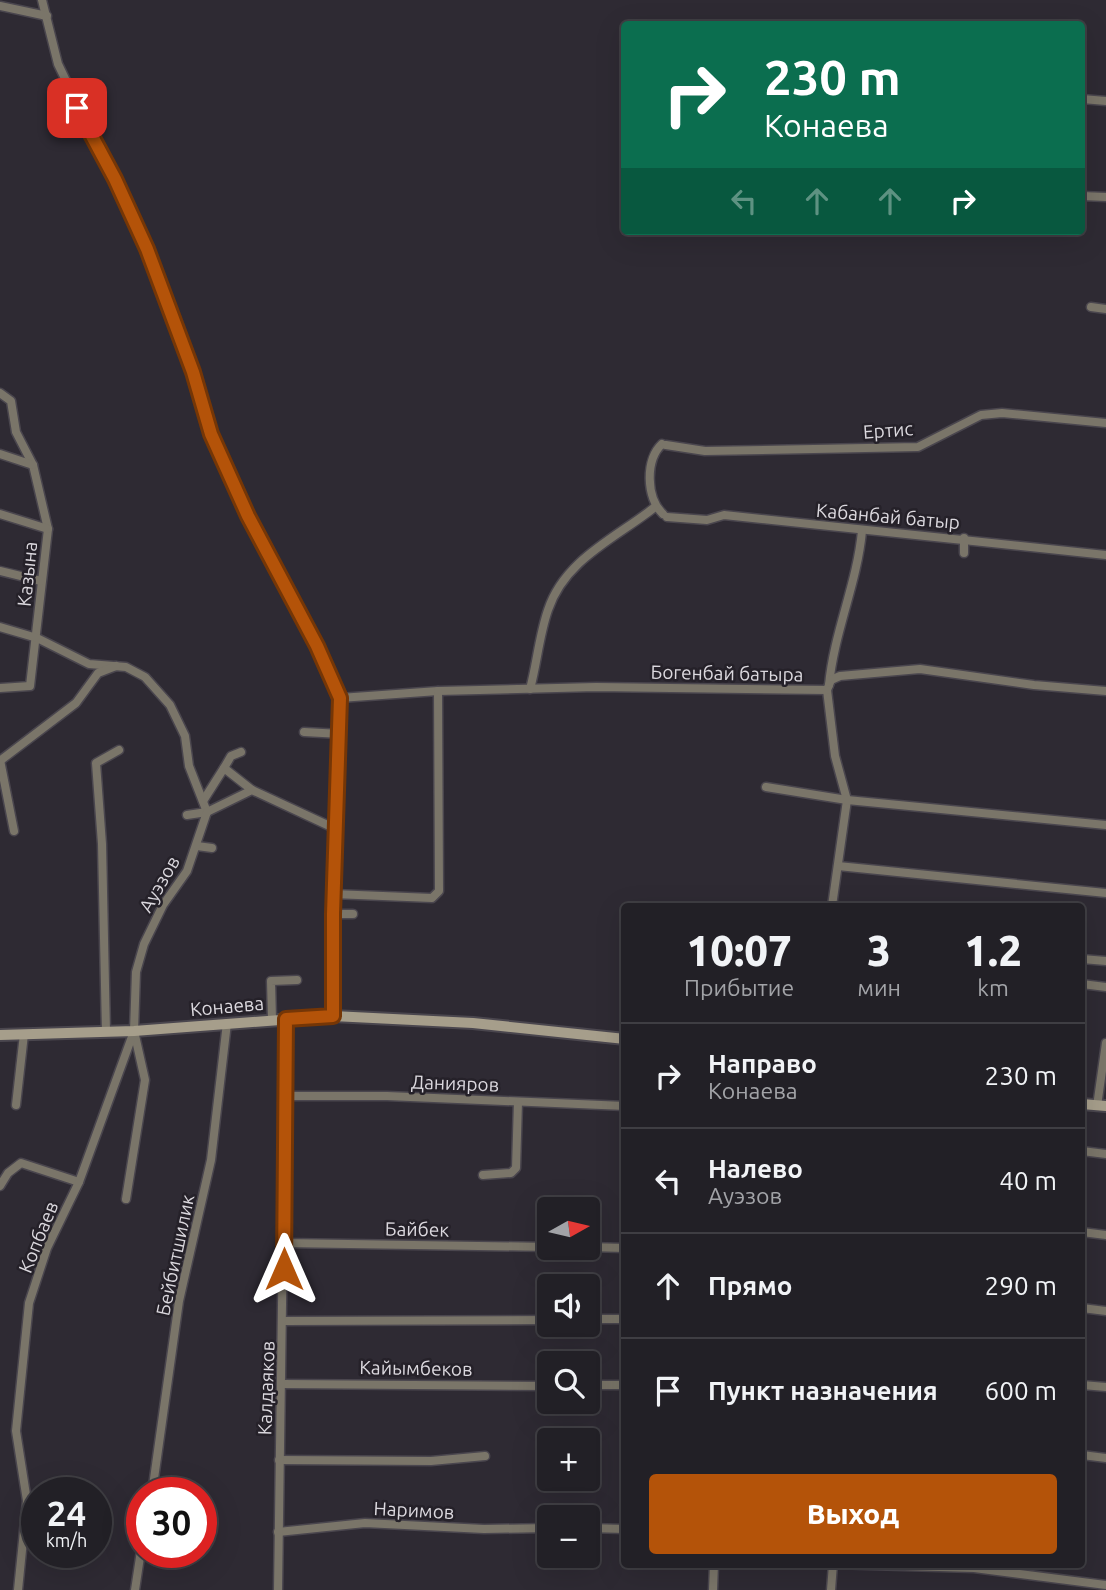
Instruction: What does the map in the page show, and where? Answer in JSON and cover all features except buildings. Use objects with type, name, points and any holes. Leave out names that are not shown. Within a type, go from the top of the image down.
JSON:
[{"type":"main road","name":"Конаева","points":[[0,1035],[134,1031],[333,1016],[473,1023],[621,1039]]},
{"type":"street","points":[[42,0],[58,64],[77,108],[115,179],[169,305],[211,434],[248,516],[317,646],[340,698],[341,734],[333,894],[333,1016]]},
{"type":"street","points":[[0,6],[47,16]]},
{"type":"street","points":[[1085,99],[1106,101]]},
{"type":"street","points":[[1085,197],[1106,197]]},
{"type":"street","points":[[1091,307],[1106,309]]},
{"type":"street","name":"Казына","points":[[0,393],[11,401],[16,432],[33,465],[48,529],[30,687],[0,688]]},
{"type":"street","name":"Ертис","points":[[655,507],[649,470],[652,454],[664,445],[705,451],[918,447],[981,415],[1002,413],[1106,423]]},
{"type":"street","points":[[0,454],[33,465]]},
{"type":"street","points":[[530,689],[540,634],[557,587],[576,564],[655,507]]},
{"type":"street","name":"Кабанбай батыр","points":[[655,507],[665,515],[707,520],[724,515],[862,531],[964,538],[1106,555]]},
{"type":"street","points":[[0,514],[48,529]]},
{"type":"street","points":[[832,903],[847,800],[835,756],[828,687],[832,653],[857,564],[862,531]]},
{"type":"street","points":[[964,538],[964,552]]},
{"type":"street","points":[[0,571],[41,581]]},
{"type":"street","points":[[0,627],[37,638],[89,664],[116,666],[145,677],[170,705],[185,736],[189,766],[207,813]]},
{"type":"street","points":[[14,831],[0,760],[76,703],[98,673],[116,666]]},
{"type":"street","name":"Богенбай батыра","points":[[340,698],[438,691],[828,687],[840,676],[920,669],[1034,685],[1106,691]]},
{"type":"street","points":[[333,894],[432,898],[439,891],[438,691]]},
{"type":"street","points":[[304,732],[341,734]]},
{"type":"street","points":[[106,1032],[102,845],[96,762],[119,750]]},
{"type":"street","points":[[203,801],[231,756],[241,752]]},
{"type":"street","points":[[224,768],[252,790],[337,829]]},
{"type":"street","points":[[766,787],[847,800],[1106,825]]},
{"type":"street","points":[[187,815],[207,813],[252,790]]},
{"type":"street","name":"Ауэзов","points":[[134,1031],[136,972],[144,944],[171,892],[187,871],[207,813]]},
{"type":"street","points":[[197,846],[212,848]]},
{"type":"street","points":[[838,866],[1106,893]]},
{"type":"street","points":[[333,914],[353,914]]},
{"type":"street","points":[[1085,959],[1106,961]]},
{"type":"street","points":[[272,1019],[271,981],[297,980]]},
{"type":"street","points":[[1085,984],[1106,987]]},
{"type":"street","name":"Калдаяков","points":[[278,1590],[279,1460],[283,1384],[286,1019]]},
{"type":"street","name":"Бейбитшилик","points":[[154,1477],[179,1301],[211,1160],[227,1023]]},
{"type":"street","points":[[126,1199],[145,1080],[134,1031]]},
{"type":"street","name":"Копбаев","points":[[18,1590],[27,1501],[16,1431],[29,1303],[47,1248],[79,1182],[134,1031]]},
{"type":"street","points":[[16,1105],[24,1034]]},
{"type":"street","points":[[1102,1106],[1106,1043]]},
{"type":"street","name":"Данияров","points":[[285,1096],[621,1106]]},
{"type":"street","points":[[483,1175],[511,1173],[516,1168],[518,1101]]},
{"type":"street","points":[[1085,1151],[1106,1154]]},
{"type":"street","points":[[0,1186],[8,1173],[21,1163],[79,1182]]},
{"type":"street","points":[[1085,1232],[1106,1235]]},
{"type":"street","name":"Байбек","points":[[284,1243],[537,1247]]},
{"type":"street","points":[[600,1247],[621,1248]]},
{"type":"street","points":[[1085,1308],[1106,1311]]},
{"type":"street","points":[[600,1319],[621,1319]]},
{"type":"street","points":[[283,1321],[537,1320]]},
{"type":"street","name":"Кайымбеков","points":[[283,1384],[537,1386]]},
{"type":"street","points":[[600,1385],[621,1385]]},
{"type":"street","points":[[1085,1385],[1106,1387]]},
{"type":"street","points":[[1085,1455],[1106,1458]]},
{"type":"street","points":[[279,1460],[431,1461],[485,1457]]},
{"type":"street","name":"Наримов","points":[[278,1532],[365,1523],[484,1529],[537,1528]]},
{"type":"street","points":[[600,1528],[621,1529]]},
{"type":"street","points":[[135,1590],[138,1568]]},
{"type":"street","points":[[713,1590],[714,1568]]},
{"type":"street","points":[[831,1590],[833,1568]]},
{"type":"street","points":[[988,1568],[1106,1584]]},
{"type":"route","points":[[77,108],[115,179],[147,249],[193,372],[211,434],[248,516],[317,646],[340,698],[341,732],[333,914],[333,1016],[286,1019],[284,1269]]}]
